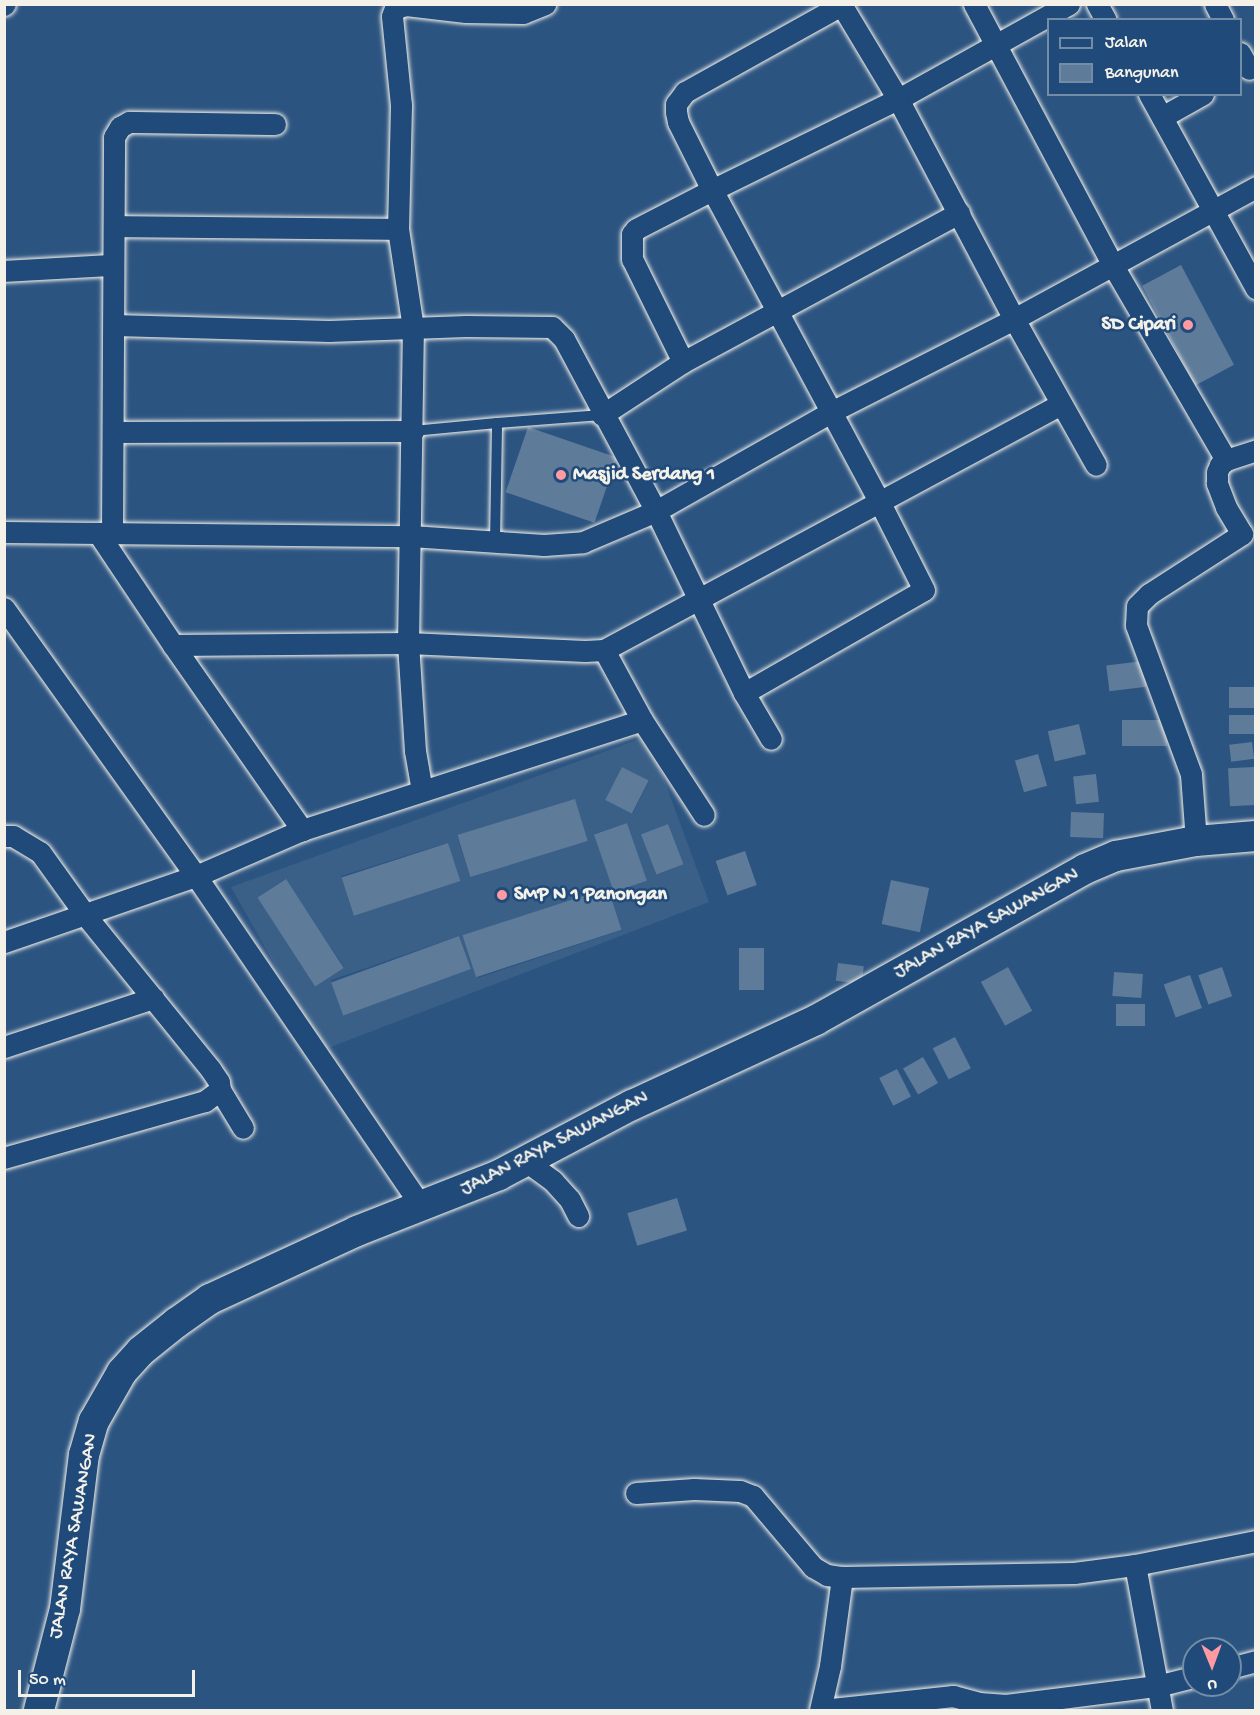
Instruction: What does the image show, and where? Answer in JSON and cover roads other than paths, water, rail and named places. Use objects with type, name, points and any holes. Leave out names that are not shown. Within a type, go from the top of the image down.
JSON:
[{"type":"street","points":[[422,791],[415,751],[408,643],[413,328],[398,229],[401,105],[392,22],[393,11],[406,5],[466,12],[523,13],[545,4]]},
{"type":"street","points":[[974,4],[995,48],[1112,264],[1226,460]]},
{"type":"street","points":[[684,363],[632,259],[630,242],[636,229],[898,99],[995,48],[1069,4]]},
{"type":"street","points":[[1097,4],[1105,18]]},
{"type":"street","points":[[1215,4],[1222,18]]},
{"type":"street","points":[[744,693],[924,590],[678,122],[676,104],[685,92],[841,5],[898,99],[1014,319],[1096,465]]},
{"type":"street","points":[[1150,96],[1256,289]]},
{"type":"street","points":[[1162,117],[1199,96]]},
{"type":"street","points":[[275,124],[129,122],[120,127],[114,137],[112,156],[113,432],[105,533],[172,645],[302,830]]},
{"type":"street","points":[[4,532],[411,536],[544,545],[583,542],[656,511],[831,412],[1014,319],[1256,187]]},
{"type":"street","points":[[602,415],[684,363],[959,213]]},
{"type":"street","points":[[114,226],[398,229]]},
{"type":"street","points":[[4,272],[113,265]]},
{"type":"street","points":[[114,325],[329,331],[552,327],[564,339],[602,415],[656,511],[744,693],[771,739]]},
{"type":"street","points":[[172,645],[408,643],[604,650],[1061,404]]},
{"type":"street","points":[[113,432],[413,431]]},
{"type":"street","points":[[1196,841],[1191,774],[1136,625],[1137,606],[1149,594],[1249,532],[1226,507],[1217,483],[1220,465],[1226,460],[1256,450]]},
{"type":"street","points":[[4,608],[196,876],[422,1207]]},
{"type":"street","points":[[604,650],[642,720],[704,814]]},
{"type":"street","points":[[4,942],[86,916],[196,876],[302,830],[642,720]]},
{"type":"street","points":[[4,836],[13,836],[40,852],[86,916],[211,1070],[243,1128]]},
{"type":"street","name":"JALAN RAYA SAWANGAN","points":[[39,1710],[65,1609],[84,1455],[94,1421],[122,1372],[141,1351],[210,1299],[357,1231],[464,1191],[527,1162],[632,1104],[816,1020],[1084,869],[1116,856],[1196,841],[1256,836]]},
{"type":"street","points":[[4,1047],[153,998]]},
{"type":"street","points":[[4,1158],[205,1101],[220,1090]]},
{"type":"street","points":[[527,1162],[553,1181],[570,1200],[578,1216]]},
{"type":"street","points":[[636,1493],[694,1489],[747,1493],[762,1504],[813,1567],[827,1575],[842,1577],[1074,1574],[1135,1565],[1256,1541]]},
{"type":"street","points":[[1135,1565],[1162,1710]]},
{"type":"street","points":[[842,1577],[830,1666],[821,1710],[953,1696],[979,1703],[1006,1705],[1157,1686],[1182,1680]]},
{"type":"lane","points":[[413,431],[602,415]]},
{"type":"lane","points":[[495,542],[497,423]]},
{"type":"place","name":"SD Cipari","points":[[1188,325]]},
{"type":"place","name":"Masjid Serdang 1","points":[[561,475]]},
{"type":"place","name":"SMP N 1 Panongan","points":[[502,895]]}]
